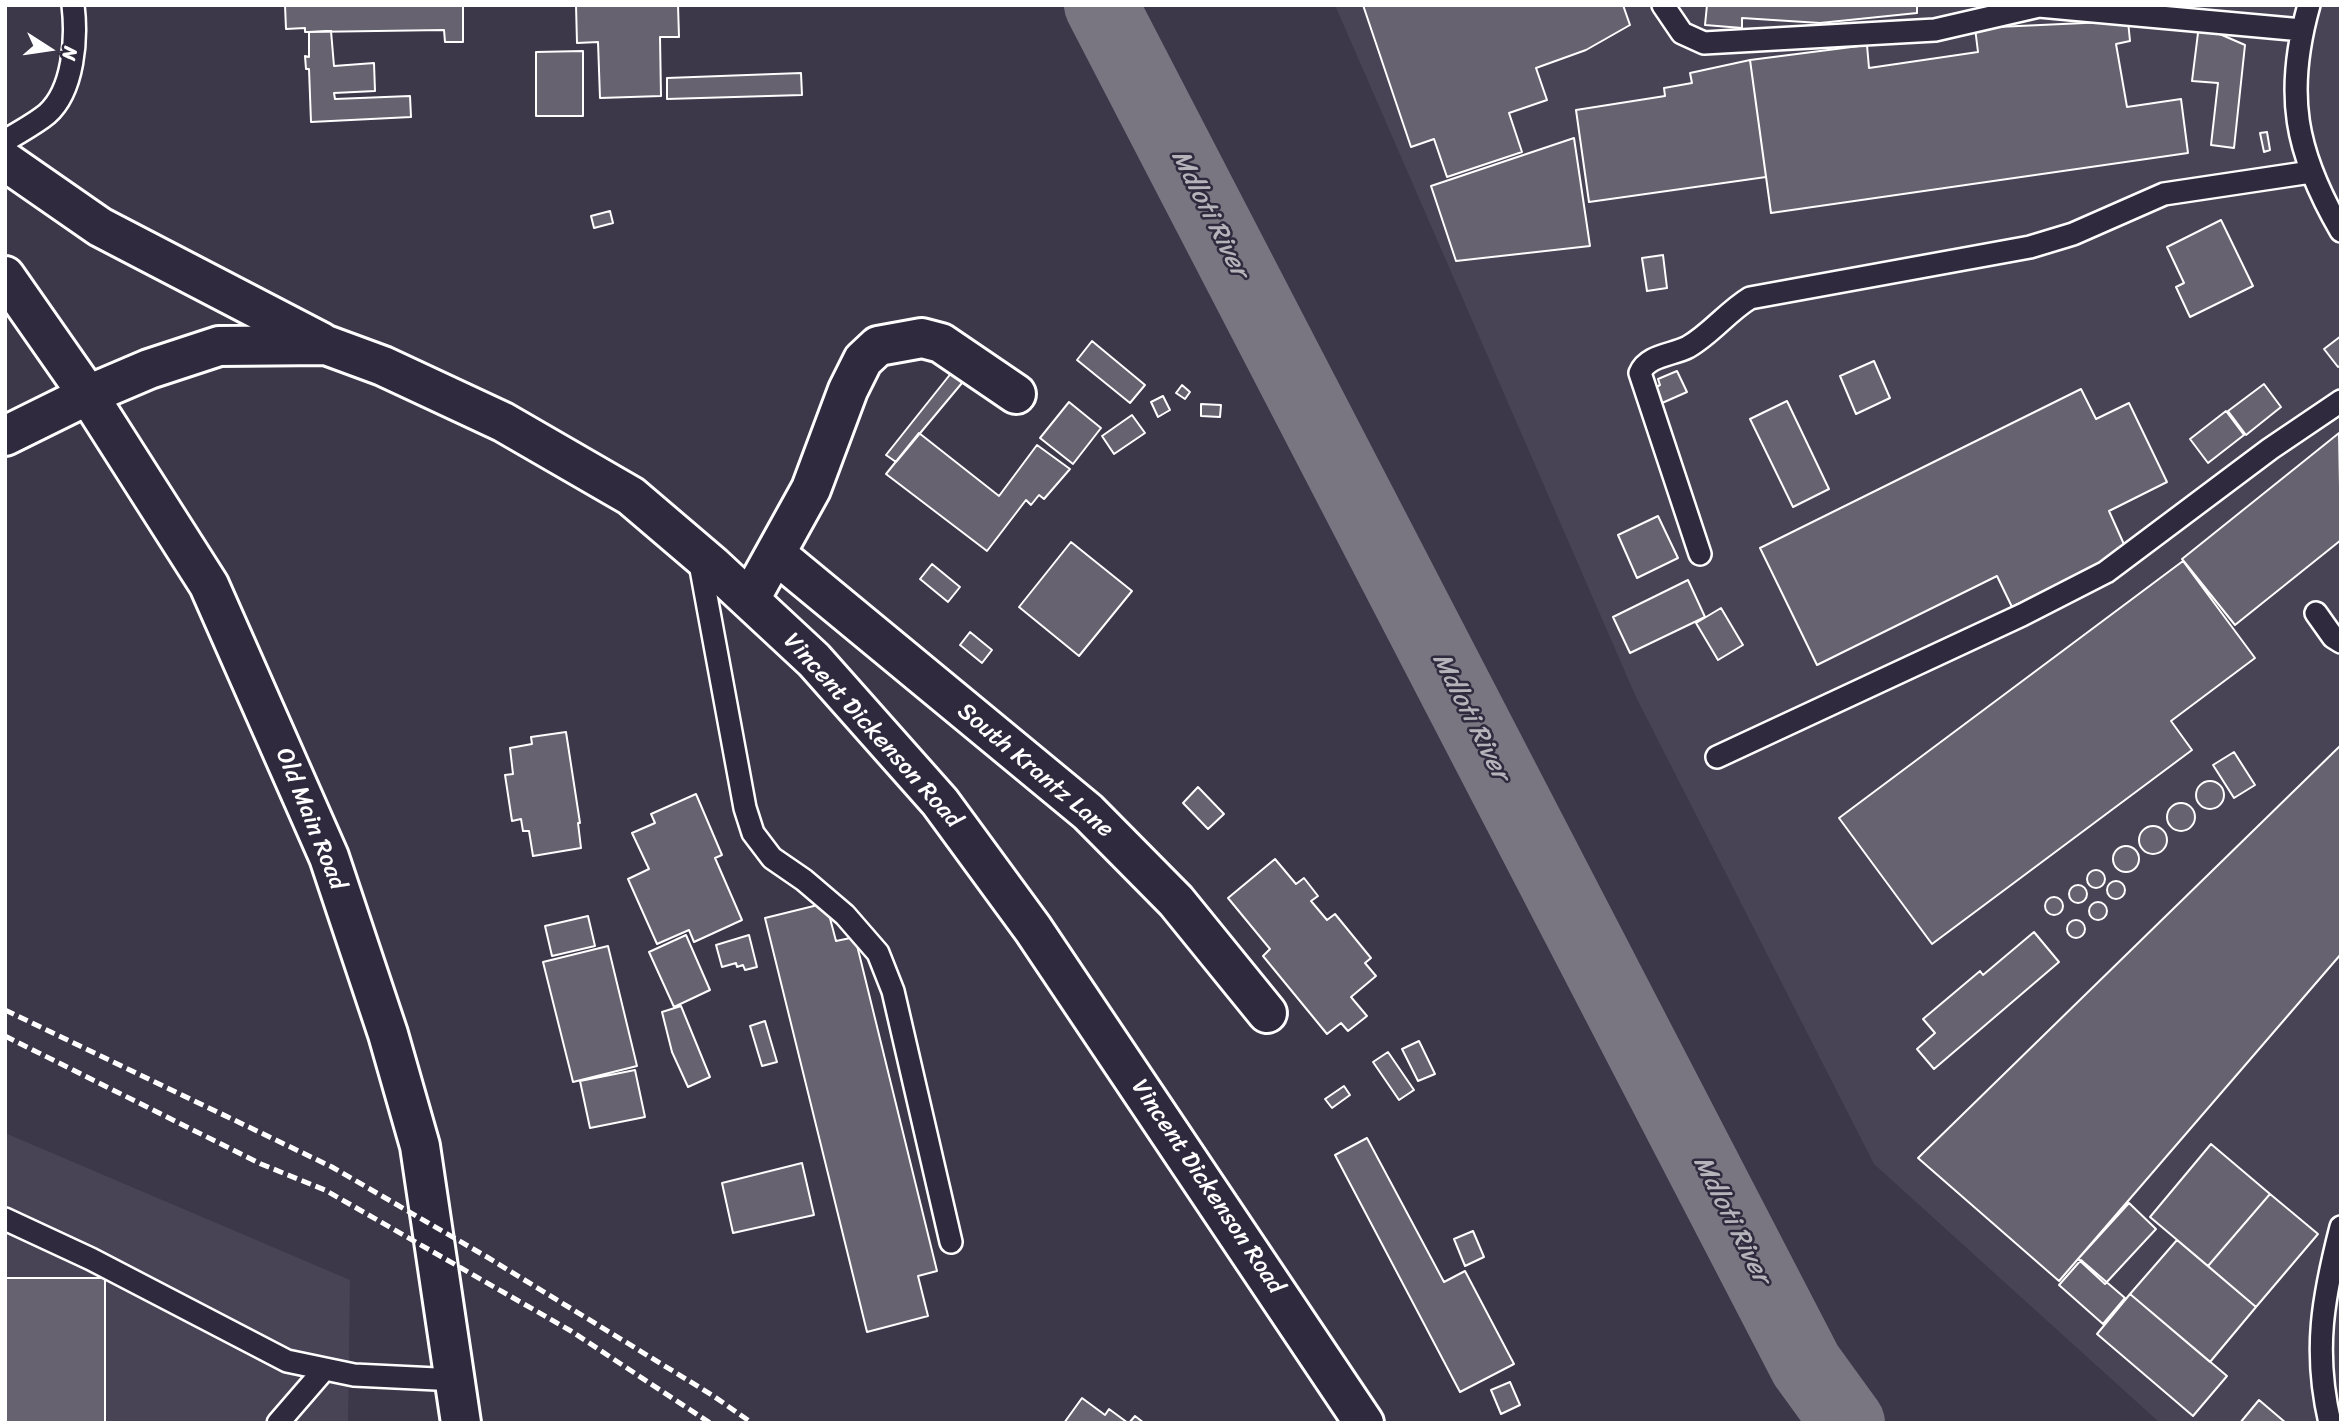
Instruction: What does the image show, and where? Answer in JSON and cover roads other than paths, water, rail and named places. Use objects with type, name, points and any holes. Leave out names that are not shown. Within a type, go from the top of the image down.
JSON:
[{"type":"street","points":[[5,160],[100,227],[326,345]]},
{"type":"street","name":"Old Main Road","points":[[5,276],[88,395],[209,585],[329,856],[388,1034],[420,1146],[457,1380],[461,1423]]},
{"type":"street","points":[[750,600],[811,489],[848,390],[863,360],[878,346],[922,338],[941,343],[1016,394]]},
{"type":"street","name":"Vincent Dickenson Road","points":[[5,436],[88,395],[149,369],[219,346],[326,345],[383,366],[503,422],[631,496],[698,552],[814,660],[948,813],[1048,951],[1364,1423]]},
{"type":"street","name":"South Krantz Lane","points":[[777,555],[1088,812],[1176,901],[1267,1013]]},
{"type":"lane","points":[[5,141],[48,113],[61,95],[69,71],[75,37],[73,5]]},
{"type":"lane","points":[[1663,5],[1682,33],[1704,43],[1935,30],[2039,6],[2302,30]]},
{"type":"lane","points":[[2309,5],[2302,30],[2294,90],[2301,138],[2316,188],[2341,231]]},
{"type":"lane","points":[[1700,554],[1640,373],[1647,363],[1687,348],[1730,311],[1750,298],[2030,247],[2073,234],[2164,194],[2311,172]]},
{"type":"lane","points":[[1717,757],[2022,615],[2106,572],[2270,449],[2341,401]]},
{"type":"lane","points":[[698,552],[745,808],[753,833],[772,858],[804,880],[845,915],[878,953],[893,991],[951,1241]]},
{"type":"lane","points":[[2316,613],[2333,637],[2341,642]]},
{"type":"lane","points":[[5,1219],[91,1259],[288,1361],[323,1371],[457,1380]]},
{"type":"lane","points":[[2330,1423],[2321,1386],[2319,1346],[2325,1292],[2341,1227]]},
{"type":"lane","points":[[278,1423],[323,1371]]},
{"type":"waterway","name":"Mdloti River","points":[[1101,5],[1806,1365],[1848,1423]]},
{"type":"railway","points":[[5,1010],[332,1167],[487,1257],[712,1395],[752,1423]]},
{"type":"railway","points":[[5,1036],[261,1164],[325,1190],[571,1331],[710,1423]]}]
